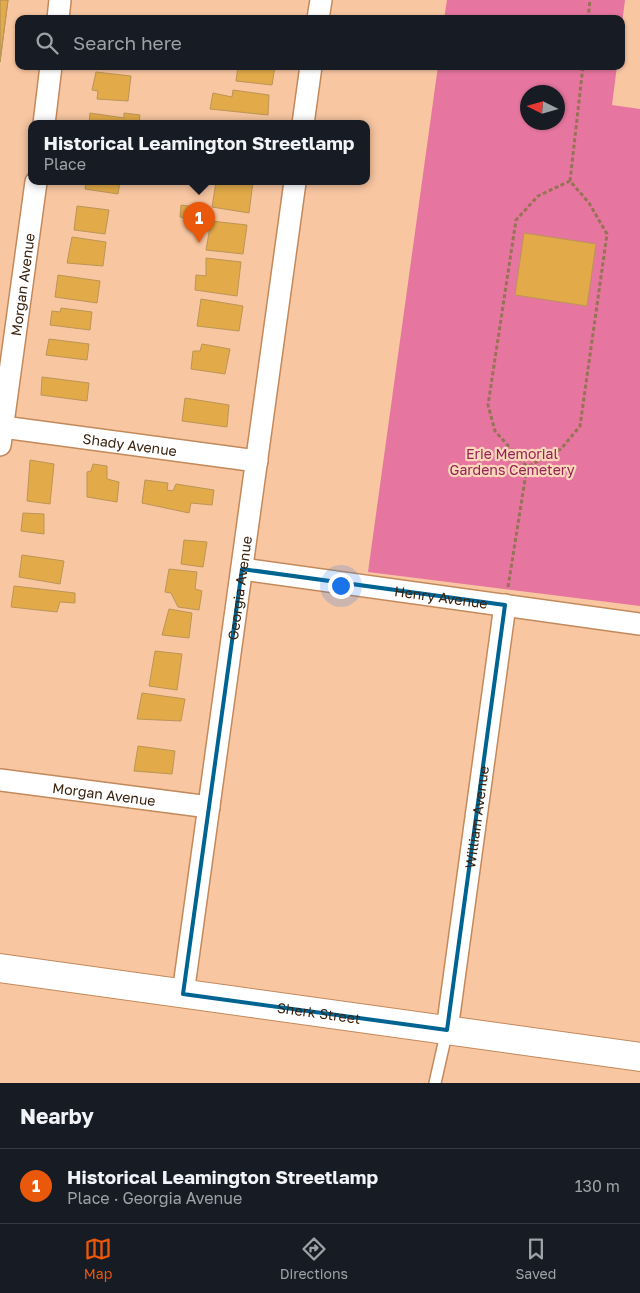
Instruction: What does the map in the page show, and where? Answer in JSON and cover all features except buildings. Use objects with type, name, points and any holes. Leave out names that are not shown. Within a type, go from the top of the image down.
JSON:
[{"type":"street","points":[[58,15],[60,0]]},
{"type":"street","points":[[319,15],[321,0]]},
{"type":"street","points":[[44,120],[51,70]]},
{"type":"street","points":[[304,120],[310,70]]},
{"type":"street","name":"Morgan Avenue","points":[[1,436],[36,185]]},
{"type":"street","name":"Georgia Avenue","points":[[183,994],[295,185]]},
{"type":"street","name":"Shady Avenue","points":[[1,436],[257,461]]},
{"type":"street","name":"Henry Avenue","points":[[242,569],[640,624]]},
{"type":"street","name":"William Avenue","points":[[446,1030],[505,605]]},
{"type":"street","name":"Morgan Avenue","points":[[0,780],[209,806]]},
{"type":"street","name":"Sherk Street","points":[[0,968],[640,1057]]},
{"type":"lane","points":[[435,1083],[446,1030]]},
{"type":"path","points":[[588,15],[590,0]]},
{"type":"path","points":[[528,467],[561,449],[580,426],[607,234],[590,203],[570,181],[583,70]]},
{"type":"path","points":[[528,467],[495,431],[488,405],[516,220],[538,196],[570,181]]},
{"type":"path","points":[[505,605],[528,467]]},
{"type":"highlighted area","points":[[242,569],[505,605],[447,1030],[183,994]]},
{"type":"green space","points":[[447,0],[625,0],[623,15],[445,15]]},
{"type":"green space","name":"Erie Memorial Gardens Cemetery","points":[[437,70],[616,70],[612,105],[640,109],[640,606],[368,572]]},
{"type":"place","name":"Historical Leamington Streetlamp","points":[[199,243]]}]
